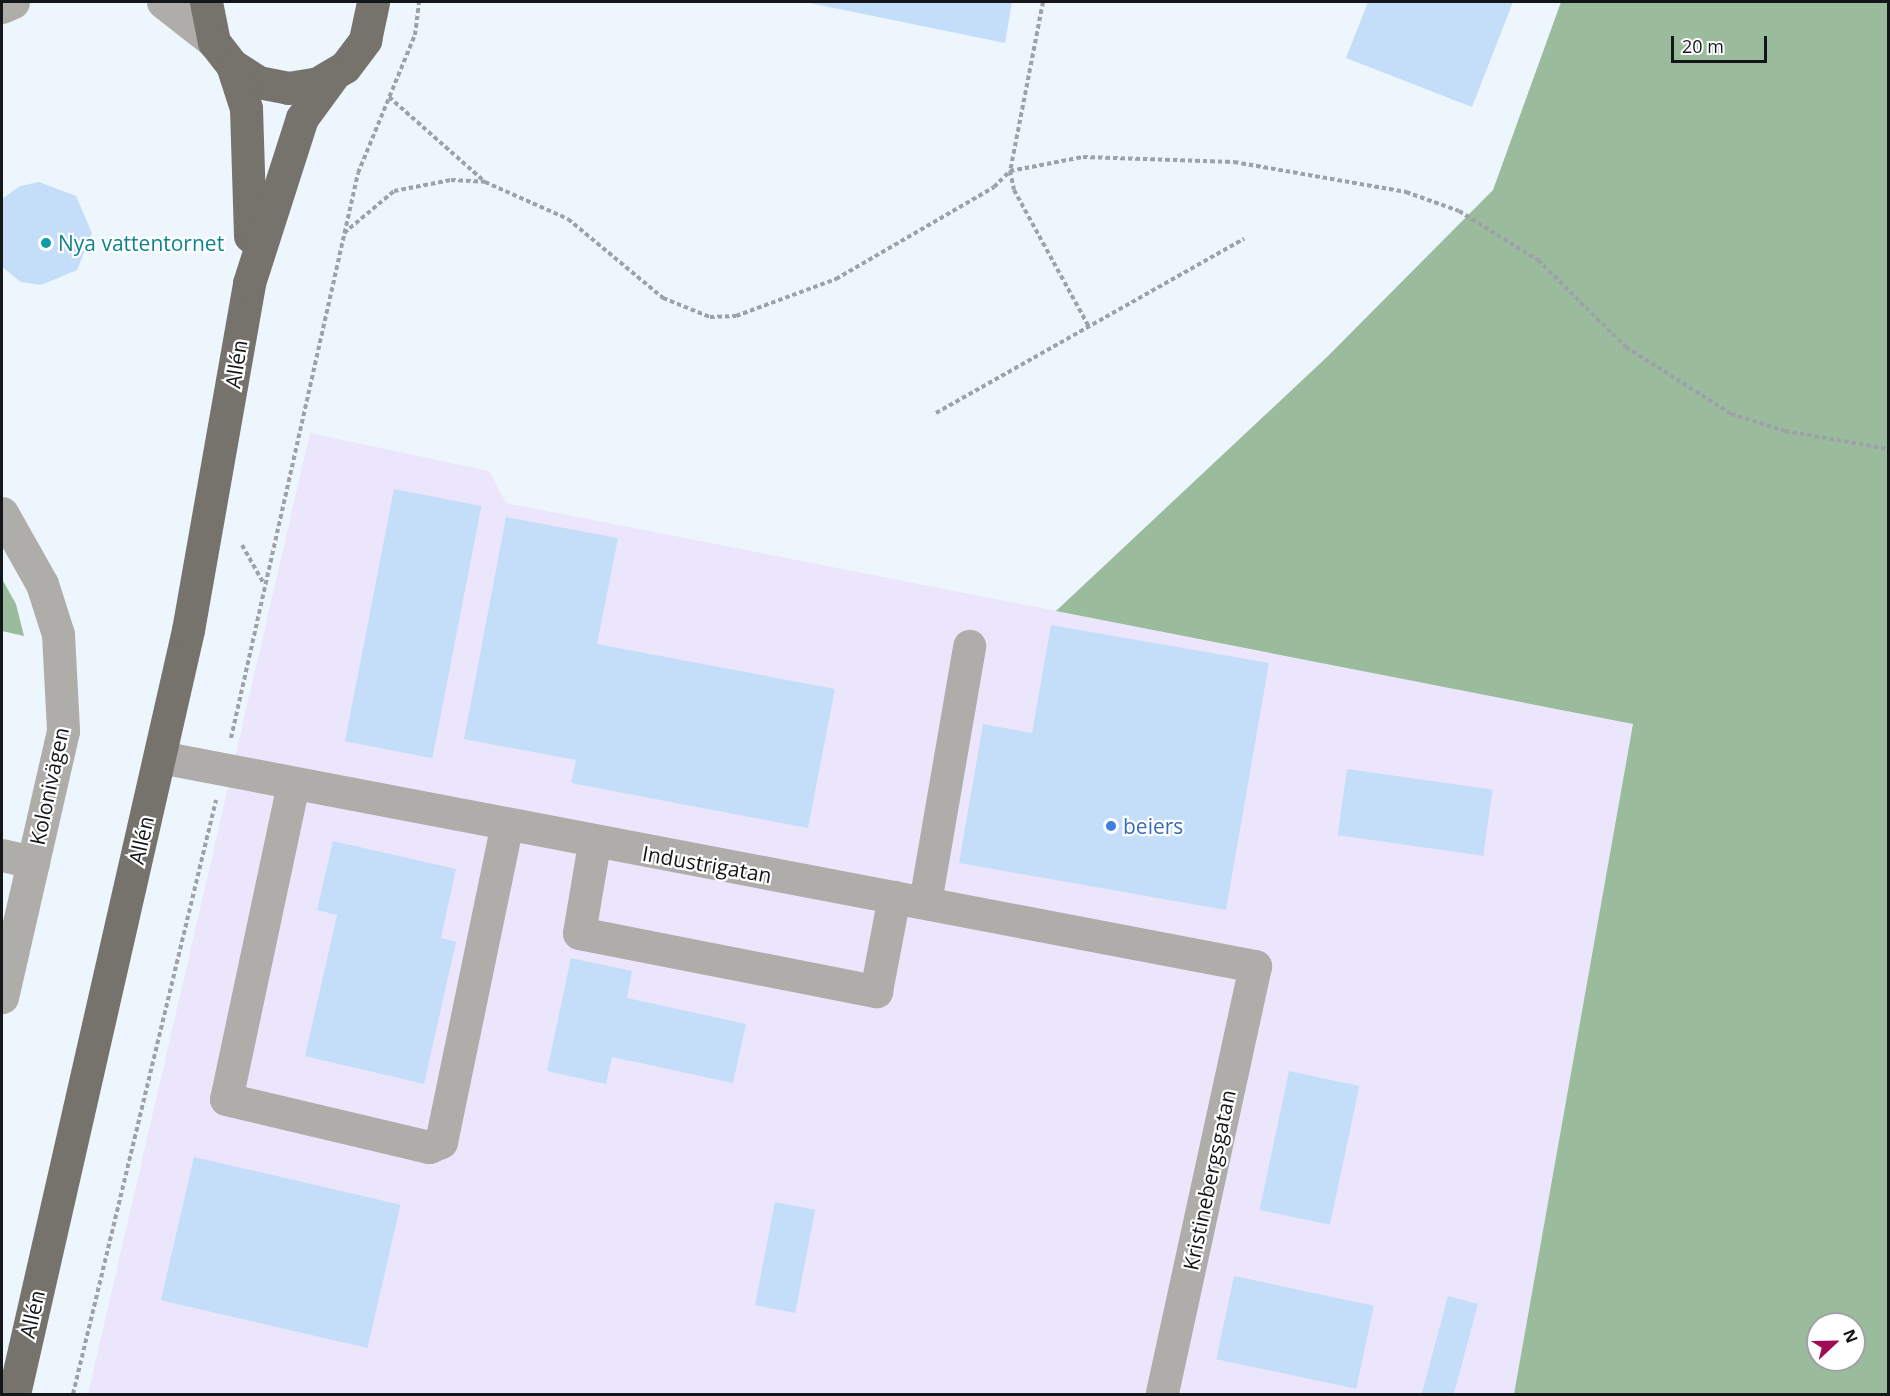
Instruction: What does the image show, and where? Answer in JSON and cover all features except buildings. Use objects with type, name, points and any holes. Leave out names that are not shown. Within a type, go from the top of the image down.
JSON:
[{"type":"main road","name":"Allén","points":[[14,1395],[160,757],[210,521],[249,283],[252,169],[246,108],[223,54],[206,2]]},
{"type":"main road","name":"Allén","points":[[249,283],[302,118],[332,77],[365,40],[373,2]]},
{"type":"main road","points":[[223,54],[272,87],[303,87],[332,77]]},
{"type":"street","points":[[2,7],[13,2]]},
{"type":"street","points":[[163,2],[223,54]]},
{"type":"street","name":"Kolonivägen","points":[[2,513],[42,584],[58,634],[63,731],[2,997]]},
{"type":"street","points":[[594,844],[579,933],[876,991],[910,899],[969,646]]},
{"type":"street","name":"Industrigatan","points":[[160,757],[594,844],[910,899],[1255,966]]},
{"type":"street","points":[[292,784],[226,1099],[429,1147],[441,1142],[506,827]]},
{"type":"street","points":[[2,855],[33,862]]},
{"type":"street","name":"Kristinebergsgatan","points":[[1162,1395],[1255,966]]},
{"type":"path","points":[[419,2],[415,35],[389,97],[485,182],[568,219],[663,298],[710,317],[736,316],[836,279],[994,187],[1010,171],[1083,157],[1234,162],[1406,192],[1500,232],[1538,260],[1626,347],[1731,414],[1785,431],[1888,449]]},
{"type":"path","points":[[1043,2],[1010,171],[1014,190],[1089,327]]},
{"type":"path","points":[[345,233],[394,191],[451,180],[485,182]]},
{"type":"path","points":[[936,413],[1245,239]]},
{"type":"path","points":[[242,546],[264,585]]},
{"type":"shaded area","points":[[310,433],[489,471],[506,503],[1633,724],[1514,1394],[88,1394]]},
{"type":"green space","points":[[1561,2],[1888,2],[1888,1394],[1514,1394],[1633,724],[1056,611],[1328,356],[1493,190]]},
{"type":"green space","points":[[2,579],[16,604],[24,636],[2,631]]},
{"type":"place","name":"Nya vattentornet","points":[[46,243]]},
{"type":"place","name":"beiers","points":[[1111,826]]}]
